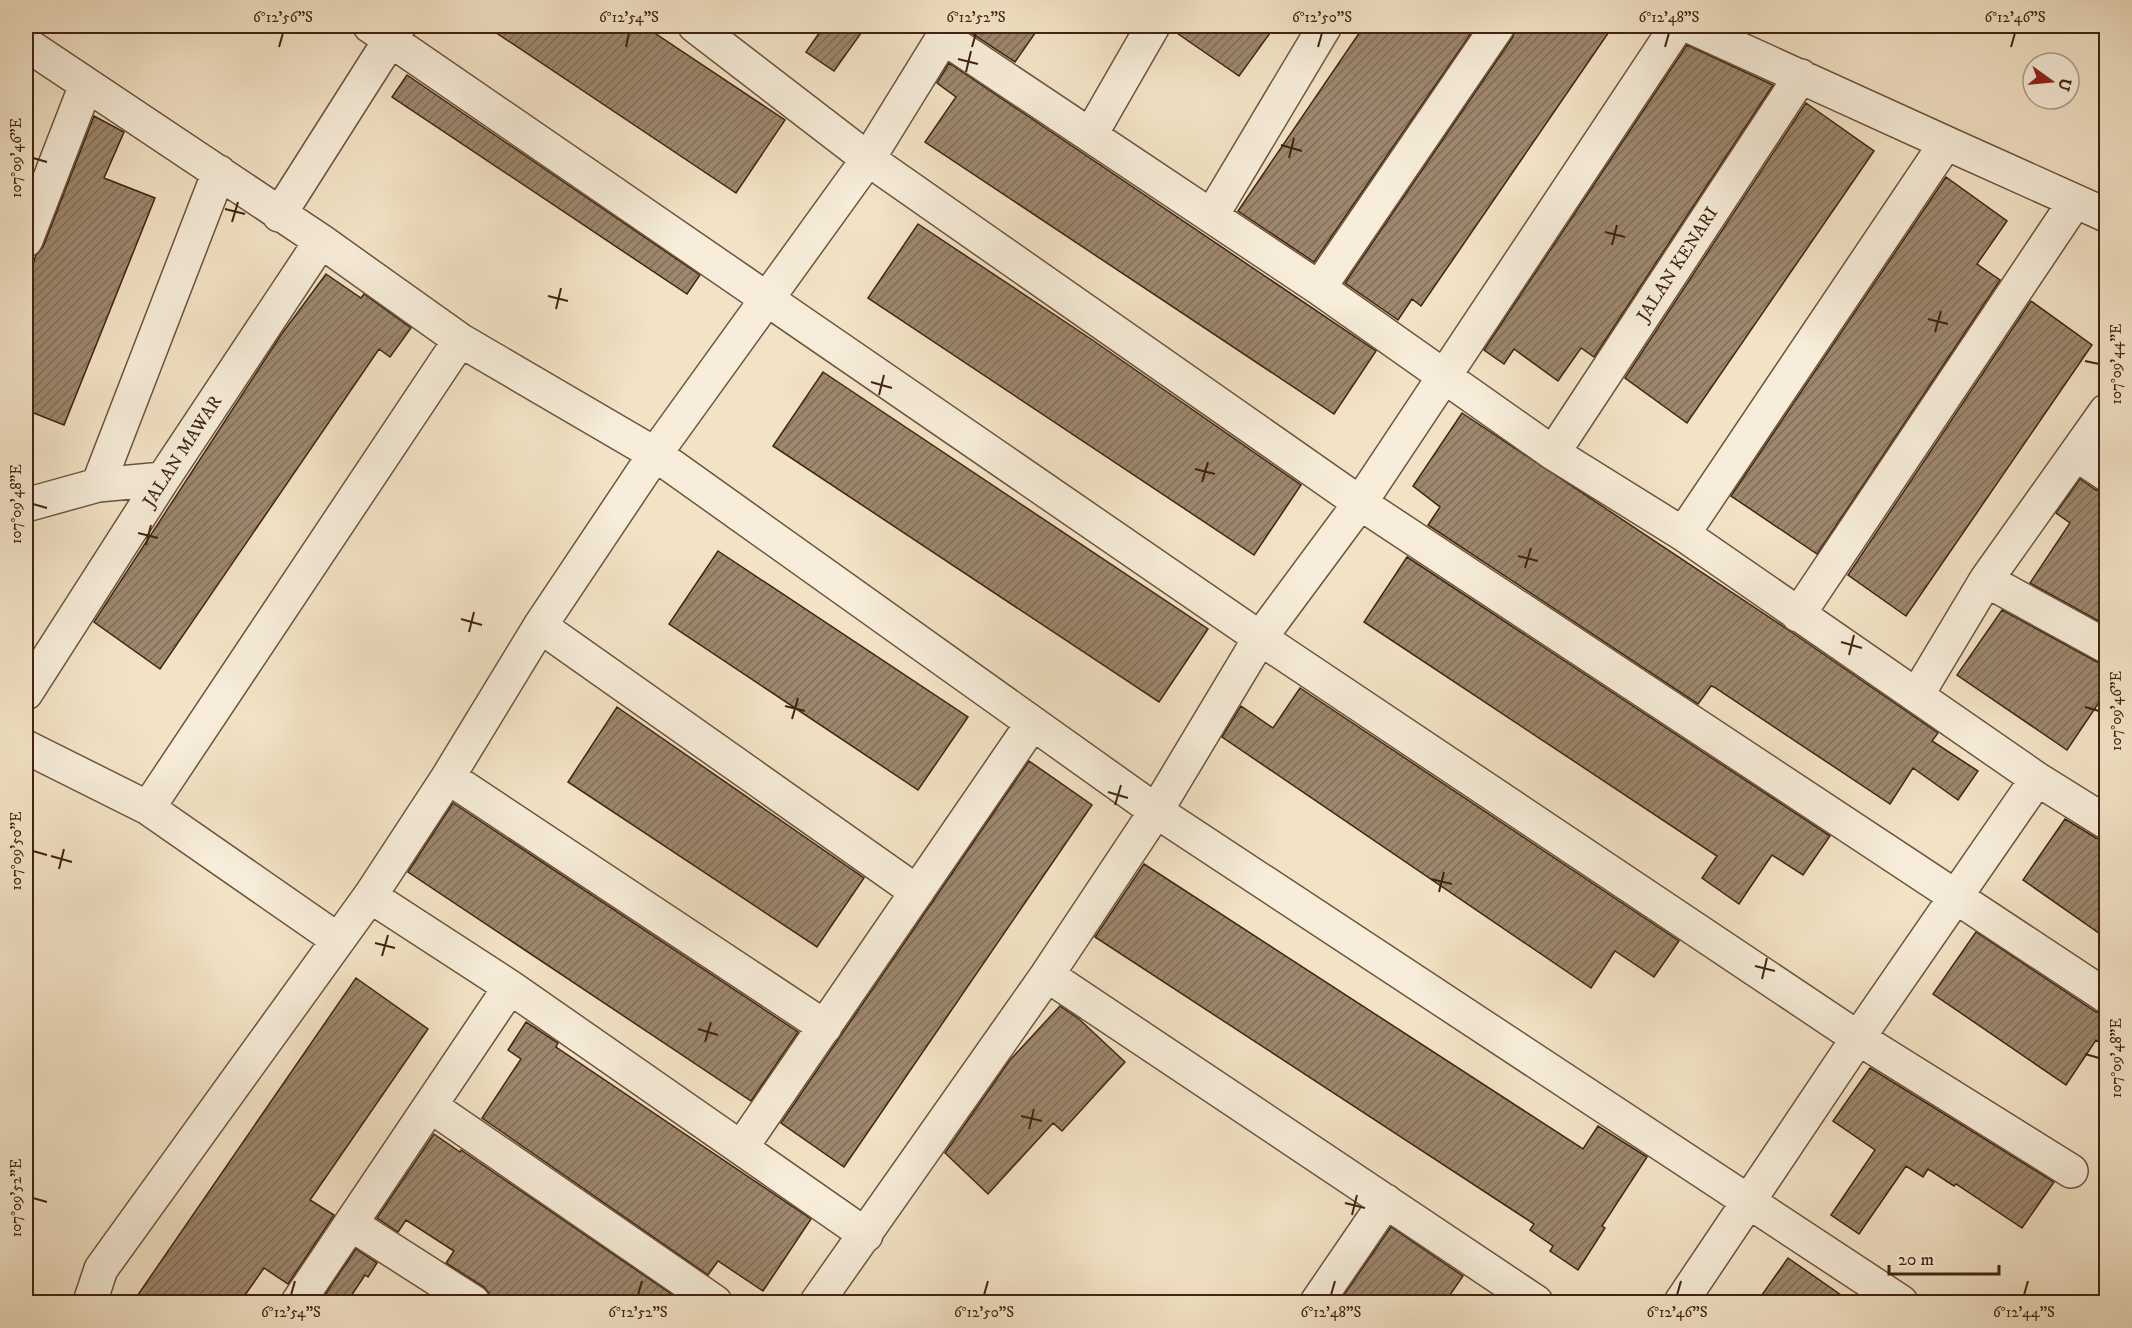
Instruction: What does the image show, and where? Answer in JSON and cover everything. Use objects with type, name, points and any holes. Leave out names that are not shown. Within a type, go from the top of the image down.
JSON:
[{"type":"street","points":[[1091,134],[1153,26]]},
{"type":"street","points":[[1212,215],[1326,26]]},
{"type":"street","points":[[1320,288],[1498,26]]},
{"type":"street","points":[[817,1302],[1047,975],[1156,811],[1260,638],[1360,503],[1677,26]]},
{"type":"street","points":[[1689,26],[2106,216]]},
{"type":"street","points":[[279,215],[387,30],[768,301],[1260,638],[1858,1038],[2071,1171]]},
{"type":"street","points":[[714,31],[868,159],[1360,503],[2106,996]]},
{"type":"street","points":[[93,1302],[91,1299],[101,1269],[369,896],[448,777],[540,626],[655,454],[768,301],[868,159],[947,31],[1091,134],[1320,288],[1553,453],[1683,534],[2037,778],[2106,822]]},
{"type":"street","points":[[26,44],[219,171],[460,340],[655,454],[1156,811],[1901,1302]]},
{"type":"street","name":"JALAN KENARI","points":[[1553,453],[1801,76]]},
{"type":"street","points":[[26,240],[87,85]]},
{"type":"street","points":[[1683,534],[1946,143]]},
{"type":"street","points":[[98,485],[219,171]]},
{"type":"street","points":[[1798,615],[2074,203]]},
{"type":"street","name":"JALAN MAWAR","points":[[26,693],[163,478],[321,241]]},
{"type":"street","points":[[148,808],[460,340]]},
{"type":"street","points":[[1917,695],[1986,580],[2106,411]]},
{"type":"street","points":[[2076,454],[2106,474]]},
{"type":"street","points":[[26,505],[98,485],[163,478]]},
{"type":"street","points":[[1986,580],[2106,646]]},
{"type":"street","points":[[540,626],[917,892]]},
{"type":"street","points":[[741,1148],[1032,724]]},
{"type":"street","points":[[26,747],[148,808],[338,940]]},
{"type":"street","points":[[448,777],[825,1027]]},
{"type":"street","points":[[1681,1302],[1858,1038],[2037,778]]},
{"type":"street","points":[[369,896],[510,987],[866,1235]]},
{"type":"street","points":[[1047,975],[1386,1200],[1515,1297]]},
{"type":"street","points":[[298,1302],[432,1107],[510,987]]},
{"type":"street","points":[[432,1107],[715,1302]]},
{"type":"street","points":[[1317,1302],[1386,1200]]},
{"type":"street","points":[[351,1224],[473,1302]]},
{"type":"building","points":[[486,26],[644,26],[785,120],[736,193]]},
{"type":"building","points":[[824,26],[866,26],[834,71],[806,52]]},
{"type":"building","points":[[969,26],[1040,26],[1015,62],[968,31]]},
{"type":"building","points":[[1172,26],[1275,26],[1239,76],[1171,29]]},
{"type":"building","points":[[1364,26],[1476,26],[1314,262],[1238,211]]},
{"type":"building","points":[[1516,26],[1613,26],[1421,306],[1412,299],[1398,320],[1345,283],[1513,37]]},
{"type":"building","points":[[1687,45],[1773,85],[1594,357],[1581,348],[1558,381],[1514,349],[1504,364],[1484,350]]},
{"type":"building","points":[[949,63],[1376,351],[1334,414],[925,142],[956,97],[937,83]]},
{"type":"building","points":[[407,75],[700,275],[687,294],[392,97]]},
{"type":"building","points":[[1806,103],[1874,151],[1687,423],[1625,378]]},
{"type":"building","points":[[94,116],[124,132],[104,178],[155,198],[64,425],[26,410],[26,283],[36,255],[43,247]]},
{"type":"building","points":[[1946,177],[2007,221],[1977,264],[2000,280],[1817,554],[1731,496]]},
{"type":"building","points":[[918,224],[1091,339],[1301,485],[1254,555],[868,298]]},
{"type":"building","points":[[326,274],[361,298],[364,294],[411,328],[390,357],[379,349],[160,669],[94,622],[281,335]]},
{"type":"building","points":[[2031,301],[2092,345],[1906,616],[1848,575]]},
{"type":"building","points":[[823,372],[1208,629],[1159,702],[773,446]]},
{"type":"building","points":[[1462,413],[1784,627],[1938,733],[1932,741],[1978,771],[1958,800],[1913,768],[1890,804],[1714,687],[1711,686],[1698,704],[1428,525],[1440,507],[1413,486]]},
{"type":"building","points":[[2080,479],[2096,490],[2106,492],[2106,625],[2030,583],[2070,523],[2056,513]]},
{"type":"building","points":[[718,551],[968,717],[918,790],[669,624]]},
{"type":"building","points":[[1407,557],[1830,836],[1803,875],[1772,855],[1739,904],[1702,878],[1717,856],[1364,622]]},
{"type":"building","points":[[2002,610],[2106,665],[2106,692],[2067,750],[1957,675]]},
{"type":"building","points":[[1300,688],[1679,941],[1654,977],[1615,951],[1591,988],[1222,737],[1241,706],[1273,728]]},
{"type":"building","points":[[617,707],[864,878],[817,947],[568,782]]},
{"type":"building","points":[[1029,761],[1092,805],[844,1167],[781,1123]]},
{"type":"building","points":[[453,803],[798,1032],[751,1101],[408,872]]},
{"type":"building","points":[[2065,819],[2096,838],[2106,841],[2106,938],[2023,880]]},
{"type":"building","points":[[1144,864],[1583,1149],[1598,1126],[1647,1157],[1602,1226],[1605,1228],[1578,1270],[1550,1251],[1553,1246],[1530,1230],[1534,1224],[1095,937]]},
{"type":"building","points":[[1976,932],[2096,1012],[2106,1014],[2106,1047],[2096,1040],[2066,1085],[1933,994]]},
{"type":"building","points":[[356,978],[428,1029],[310,1200],[334,1215],[288,1284],[264,1268],[240,1302],[133,1302]]},
{"type":"building","points":[[1060,1006],[1079,1019],[1125,1062],[1062,1131],[1053,1123],[988,1194],[945,1153],[1010,1060]]},
{"type":"building","points":[[526,1022],[558,1043],[556,1047],[811,1219],[763,1291],[718,1261],[708,1275],[482,1118],[521,1059],[508,1050]]},
{"type":"building","points":[[1870,1068],[2054,1182],[2022,1228],[1956,1184],[1954,1186],[1928,1169],[1923,1177],[1906,1166],[1859,1234],[1831,1215],[1875,1150],[1833,1121]]},
{"type":"building","points":[[434,1134],[460,1152],[461,1150],[683,1302],[492,1302],[484,1287],[446,1263],[454,1251],[406,1220],[398,1232],[377,1218]]},
{"type":"building","points":[[1391,1227],[1463,1276],[1445,1302],[1339,1302]]},
{"type":"building","points":[[356,1249],[377,1263],[368,1277],[365,1275],[347,1302],[320,1302]]},
{"type":"building","points":[[1788,1258],[1851,1302],[1757,1302]]}]
